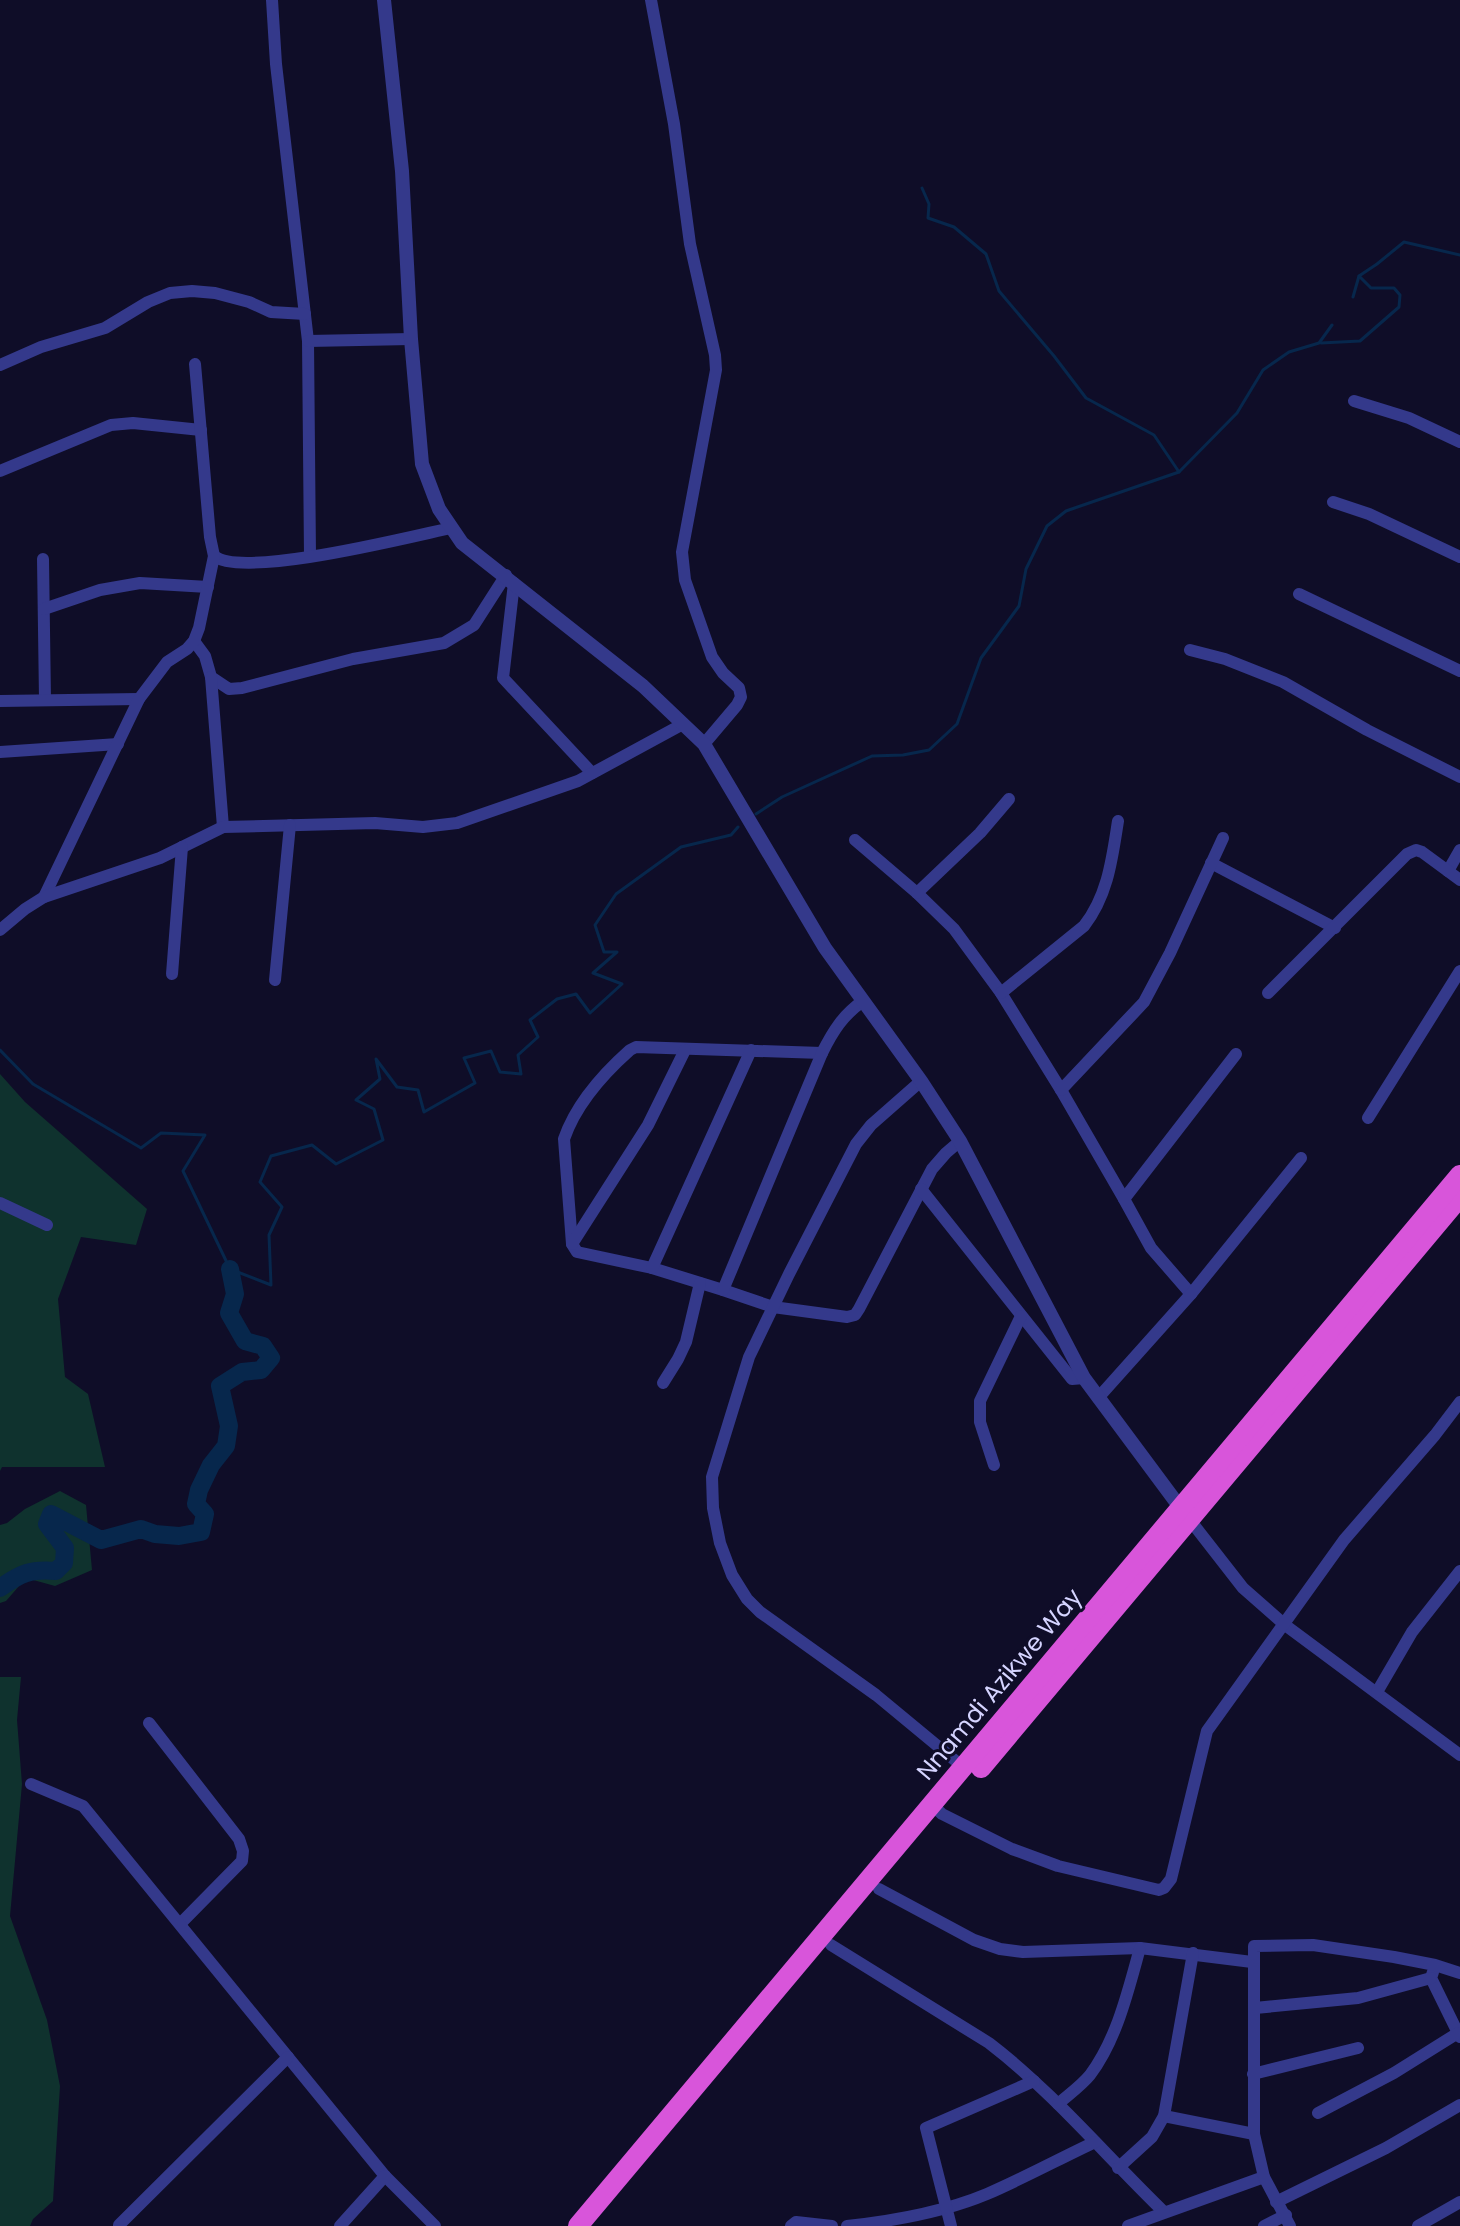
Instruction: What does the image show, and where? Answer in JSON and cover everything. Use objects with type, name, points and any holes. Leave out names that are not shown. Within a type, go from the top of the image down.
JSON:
[{"type":"highway","name":"Nnamdi Azikwe Way","points":[[578,2226],[937,1810],[1185,1514],[1460,1175]]},
{"type":"highway","name":"Nnamdi Azikwe Way","points":[[594,2226],[879,1889],[937,1810],[963,1767],[1460,1197]]},
{"type":"street","points":[[272,0],[276,64],[308,341],[310,556]]},
{"type":"street","points":[[384,0],[402,171],[411,339],[422,464],[439,509],[462,543],[643,686],[704,744],[825,948],[921,1081],[960,1141],[1084,1378],[1243,1588],[1285,1625],[1460,1755]]},
{"type":"street","points":[[651,0],[674,124],[690,244],[716,370],[682,552],[685,580],[712,657],[739,688],[741,697],[704,744]]},
{"type":"street","points":[[0,365],[41,347],[105,328],[148,302],[170,293],[215,293],[249,302],[271,312],[305,314]]},
{"type":"street","points":[[308,341],[411,339]]},
{"type":"street","points":[[44,897],[139,699],[167,662],[194,641],[199,628],[214,556],[195,364]]},
{"type":"street","points":[[1354,401],[1409,418],[1460,442]]},
{"type":"street","points":[[0,471],[111,425],[133,423],[201,430]]},
{"type":"street","points":[[1333,502],[1369,514],[1460,557]]},
{"type":"street","points":[[214,556],[221,562],[281,562],[451,528]]},
{"type":"street","points":[[43,559],[45,700]]},
{"type":"street","points":[[211,677],[229,689],[242,688],[353,659],[444,643],[474,625],[510,579]]},
{"type":"street","points":[[510,579],[503,678],[592,773]]},
{"type":"street","points":[[44,609],[100,590],[140,583],[208,587]]},
{"type":"street","points":[[1299,594],[1460,671]]},
{"type":"street","points":[[194,641],[205,656],[211,677],[223,827]]},
{"type":"street","points":[[1190,650],[1225,659],[1283,682],[1367,730],[1460,777]]},
{"type":"street","points":[[0,701],[139,699]]},
{"type":"street","points":[[0,930],[44,897],[160,858],[223,827],[375,823],[423,827],[457,823],[592,773],[683,724]]},
{"type":"street","points":[[0,752],[118,744]]},
{"type":"street","points":[[917,893],[980,833],[1009,799]]},
{"type":"street","points":[[1001,993],[1084,926],[1093,914],[1110,874],[1118,821]]},
{"type":"street","points":[[275,980],[290,825]]},
{"type":"street","points":[[1061,1090],[1144,1002],[1223,838]]},
{"type":"street","points":[[855,840],[954,929],[1001,993],[1061,1090],[1151,1248],[1191,1294]]},
{"type":"street","points":[[172,974],[182,847]]},
{"type":"street","points":[[1268,993],[1407,854],[1416,850],[1422,852],[1460,880]]},
{"type":"street","points":[[1448,871],[1460,850]]},
{"type":"street","points":[[1211,863],[1335,928]]},
{"type":"street","points":[[1368,1118],[1460,971]]},
{"type":"street","points":[[723,1290],[822,1053],[836,1026],[863,1001]]},
{"type":"street","points":[[822,1053],[636,1047],[630,1050],[590,1092],[569,1125],[564,1139],[572,1244],[577,1252],[652,1268],[773,1307],[847,1317],[855,1315],[936,1164],[960,1141]]},
{"type":"street","points":[[572,1244],[648,1125],[685,1050]]},
{"type":"street","points":[[652,1268],[751,1050]]},
{"type":"street","points":[[1124,1199],[1236,1054]]},
{"type":"street","points":[[921,1081],[871,1125],[856,1144],[773,1307],[749,1357],[712,1477],[713,1508],[720,1543],[732,1575],[747,1599],[760,1612],[876,1695],[963,1767]]},
{"type":"street","points":[[1098,1398],[1191,1294],[1301,1158]]},
{"type":"street","points":[[921,1189],[1072,1379],[1084,1378]]},
{"type":"street","points":[[0,1203],[47,1225]]},
{"type":"street","points":[[663,1383],[686,1342],[700,1283]]},
{"type":"street","points":[[994,1465],[980,1422],[980,1401],[1021,1316]]},
{"type":"street","points":[[937,1810],[1012,1849],[1058,1866],[1159,1890],[1164,1888],[1171,1879],[1207,1731],[1344,1540],[1460,1402]]},
{"type":"street","points":[[1377,1692],[1412,1632],[1460,1571]]},
{"type":"street","points":[[149,1723],[239,1839],[243,1851],[242,1861],[180,1924]]},
{"type":"street","points":[[31,1784],[83,1806],[385,2176],[435,2226]]},
{"type":"street","points":[[879,1889],[974,1940],[1000,1949],[1023,1952],[1140,1948],[1252,1962]]},
{"type":"street","points":[[831,1945],[989,2043],[1058,2104],[1164,2212]]},
{"type":"street","points":[[1264,2226],[1288,2220],[1264,2177],[1254,2134],[1254,1946],[1313,1945],[1394,1957],[1433,1972],[1460,1973]]},
{"type":"street","points":[[1058,2104],[1088,2077],[1108,2044],[1140,1948]]},
{"type":"street","points":[[1118,2168],[1152,2137],[1164,2116],[1193,1953]]},
{"type":"street","points":[[1255,2008],[1358,1998],[1433,1972]]},
{"type":"street","points":[[1318,2113],[1459,2035],[1433,1972]]},
{"type":"street","points":[[1253,2074],[1358,2048]]},
{"type":"street","points":[[119,2225],[288,2057]]},
{"type":"street","points":[[951,2226],[926,2128],[1034,2081]]},
{"type":"street","points":[[1276,2202],[1386,2148],[1460,2105]]},
{"type":"street","points":[[1164,2116],[1254,2134]]},
{"type":"street","points":[[847,2226],[881,2222],[947,2207],[985,2194],[1095,2142]]},
{"type":"street","points":[[340,2226],[385,2176]]},
{"type":"street","points":[[1128,2226],[1264,2177]]},
{"type":"street","points":[[1418,2226],[1460,2202]]},
{"type":"street","points":[[791,2226],[796,2222],[832,2226]]},
{"type":"green space","points":[[0,1074],[25,1102],[147,1209],[136,1245],[81,1237],[58,1299],[65,1377],[88,1394],[105,1467],[2,1467],[0,1471]]},
{"type":"green space","points":[[60,1491],[86,1505],[92,1570],[55,1586],[26,1578],[6,1601],[0,1603],[0,1525]]},
{"type":"green space","points":[[0,1677],[21,1677],[17,1720],[22,1784],[10,1916],[47,2020],[60,2086],[53,2201],[33,2219],[30,2226],[0,2226]]},
{"type":"waterway","points":[[922,188],[929,204],[928,218],[954,227],[986,254],[999,291],[1086,398],[1154,435],[1179,472]]},
{"type":"waterway","points":[[1353,297],[1359,276],[1404,242],[1460,255]]},
{"type":"waterway","points":[[1321,343],[1360,341],[1399,307],[1400,295],[1394,288],[1371,288],[1359,276]]},
{"type":"waterway","points":[[756,814],[782,797],[872,756],[929,750],[957,724],[981,658],[1019,606],[1026,569],[1047,526],[1066,511],[1179,472],[1237,413],[1263,370],[1289,352],[1319,343],[1332,325]]},
{"type":"waterway","points":[[0,1050],[33,1084],[141,1148],[161,1133],[205,1135],[183,1171],[230,1269],[271,1285],[269,1235],[282,1207],[260,1182],[271,1156],[312,1145],[336,1164],[383,1140],[374,1109],[356,1100],[380,1079],[376,1059],[397,1087],[418,1090],[424,1112],[475,1083],[464,1058],[491,1051],[500,1072],[521,1074],[518,1055],[538,1037],[530,1020],[557,999],[576,994],[590,1013],[622,984],[593,973],[617,952],[604,952],[595,925],[616,894],[681,847],[731,835],[738,827]]},
{"type":"waterway","points":[[0,1588],[26,1573],[56,1571],[64,1563],[65,1548],[47,1524],[51,1514],[101,1540],[141,1529],[179,1536],[201,1532],[205,1514],[196,1504],[199,1490],[211,1465],[226,1446],[229,1426],[220,1386],[242,1372],[261,1370],[271,1358],[263,1346],[245,1341],[229,1313],[235,1294],[230,1269]]}]
